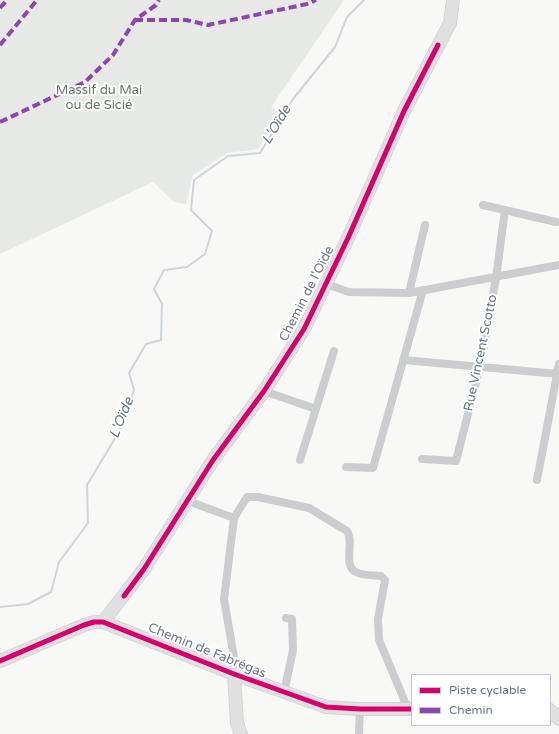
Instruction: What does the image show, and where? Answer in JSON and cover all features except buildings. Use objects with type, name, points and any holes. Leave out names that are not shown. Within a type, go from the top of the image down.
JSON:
[{"type":"street","name":"Chemin de l'Oïde","points":[[103,622],[144,569],[213,460],[264,391],[304,329],[404,112],[450,23],[453,0]]},
{"type":"street","points":[[483,205],[556,222]]},
{"type":"street","name":"Rue Vincent Scotto","points":[[422,459],[456,461],[480,367],[496,278],[505,210]]},
{"type":"street","points":[[409,293],[426,225]]},
{"type":"street","points":[[326,284],[349,292],[409,293],[496,278],[559,265]]},
{"type":"street","points":[[346,467],[373,468],[423,290]]},
{"type":"street","points":[[300,460],[334,351]]},
{"type":"street","points":[[404,360],[558,374]]},
{"type":"street","points":[[537,480],[559,364]]},
{"type":"street","points":[[264,391],[316,409]]},
{"type":"street","points":[[241,734],[242,690],[236,669],[224,599],[234,518],[247,497],[258,496],[308,508],[347,531],[350,536],[349,564],[352,570],[357,573],[381,576],[385,580],[378,619],[378,640],[410,709]]},
{"type":"street","points":[[188,501],[234,518]]},
{"type":"street","points":[[284,693],[293,650],[292,619],[286,618]]},
{"type":"street","points":[[0,661],[84,625],[94,622],[103,622]]},
{"type":"street","name":"Chemin de Fabrégas","points":[[103,622],[239,676],[326,707],[410,709]]},
{"type":"street","points":[[359,734],[360,709]]},
{"type":"street","points":[[551,711],[559,719]]},
{"type":"green space","name":"Massif du Mai ou de Sicié","points":[[0,0],[344,0],[271,107],[279,113],[258,149],[227,153],[193,175],[186,204],[174,202],[153,182],[0,254]]},
{"type":"waterway","name":"L'Oïde","points":[[0,607],[28,604],[51,592],[59,562],[88,523],[87,485],[120,430],[134,390],[129,373],[146,344],[161,340],[162,304],[154,289],[164,270],[187,267],[205,254],[212,231],[191,210],[194,180],[228,156],[260,153],[293,99],[335,47],[347,17],[364,0]]},
{"type":"marked path","points":[[0,8],[7,0]]},
{"type":"marked path","points":[[0,45],[37,0]]},
{"type":"marked path","points":[[0,122],[85,82],[113,55],[135,20],[156,5],[159,0]]},
{"type":"marked path","points":[[135,20],[186,20],[208,25],[307,4],[316,0]]},
{"type":"cycle path","points":[[124,596],[144,569],[213,460],[264,391],[304,329],[348,238],[404,111],[438,45]]},
{"type":"cycle path","points":[[0,661],[84,625],[94,622],[103,622],[234,674],[326,707],[411,709]]}]
